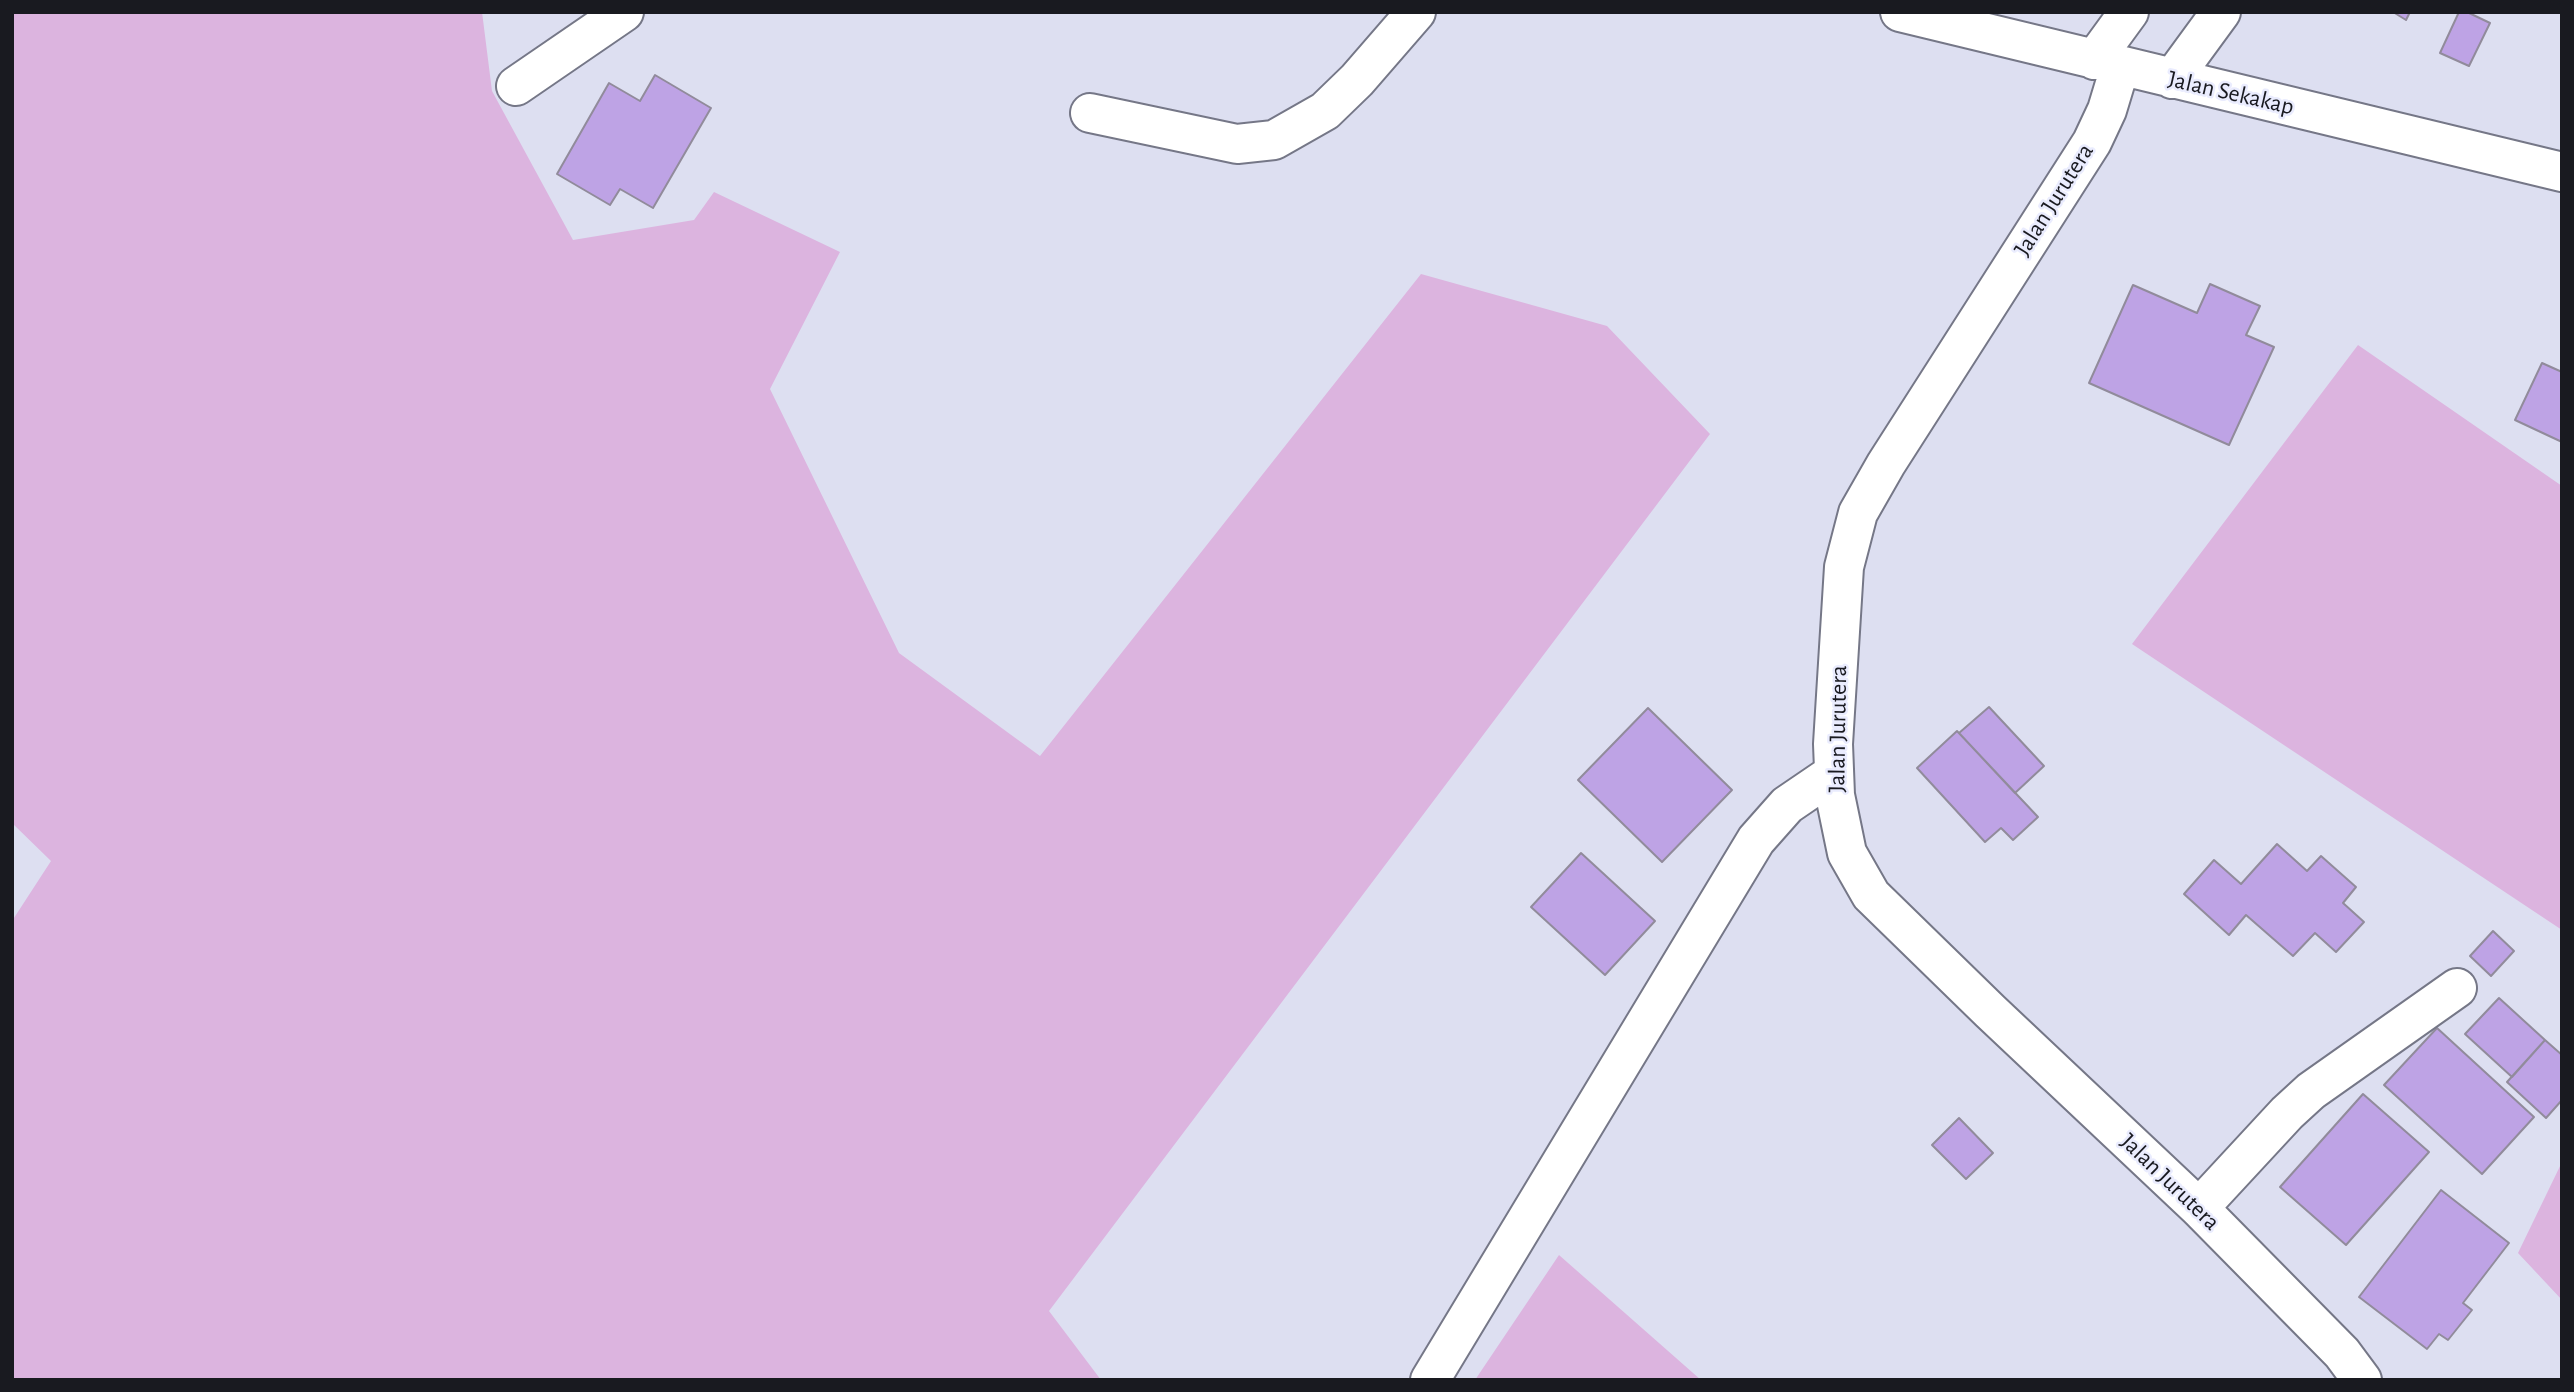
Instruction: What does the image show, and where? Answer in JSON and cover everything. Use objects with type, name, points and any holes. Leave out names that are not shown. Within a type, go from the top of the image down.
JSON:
[{"type":"street","points":[[516,86],[624,12]]},
{"type":"street","points":[[1090,113],[1237,144],[1274,140],[1325,111],[1357,80],[1416,12]]},
{"type":"street","name":"Jalan Sekakap","points":[[1900,12],[2562,172]]},
{"type":"street","name":"Jalan Jurutera","points":[[2129,12],[2107,63],[2107,110],[2092,142],[1886,464],[1858,513],[1843,567],[1833,744],[1835,795],[1847,853],[1871,895],[2199,1208],[2342,1353],[2362,1380]]},
{"type":"street","points":[[2172,79],[2221,12]]},
{"type":"street","points":[[1430,1380],[1756,840],[1787,805],[1834,773]]},
{"type":"street","points":[[2199,1208],[2287,1113],[2311,1091],[2457,988]]},
{"type":"shaded area","points":[[12,12],[482,12],[492,91],[573,240],[694,220],[714,192],[840,252],[770,389],[899,653],[1040,756],[1421,274],[1607,326],[1710,434],[1049,1311],[1101,1380],[12,1380],[12,921],[51,861],[12,823]]},
{"type":"shaded area","points":[[2358,345],[2562,486],[2562,930],[2132,644]]},
{"type":"shaded area","points":[[2562,1162],[2562,1300],[2518,1253]]},
{"type":"shaded area","points":[[1559,1255],[1701,1380],[1475,1380]]},
{"type":"building","points":[[2393,12],[2410,12],[2406,20]]},
{"type":"building","points":[[2459,12],[2467,12],[2490,23],[2469,66],[2440,53]]},
{"type":"building","points":[[655,75],[711,108],[653,208],[620,189],[610,205],[557,174],[609,83],[640,101]]},
{"type":"building","points":[[2210,284],[2260,306],[2246,335],[2274,347],[2229,445],[2089,383],[2133,285],[2197,313]]},
{"type":"building","points":[[2542,363],[2562,372],[2562,442],[2515,420]]},
{"type":"building","points":[[1989,707],[2044,766],[2015,793],[1959,733]]},
{"type":"building","points":[[1648,708],[1732,790],[1662,862],[1578,780]]},
{"type":"building","points":[[1957,731],[2038,817],[2013,840],[2001,828],[1985,842],[1917,768]]},
{"type":"building","points":[[2277,844],[2307,871],[2321,856],[2356,887],[2343,903],[2364,922],[2336,952],[2315,933],[2293,956],[2246,915],[2229,935],[2184,894],[2214,860],[2241,884]]},
{"type":"building","points":[[1581,853],[1655,921],[1605,975],[1531,907]]},
{"type":"building","points":[[2493,931],[2514,951],[2491,976],[2470,956]]},
{"type":"building","points":[[2499,998],[2545,1040],[2512,1077],[2465,1034]]},
{"type":"building","points":[[2437,1028],[2534,1117],[2482,1174],[2384,1085]]},
{"type":"building","points":[[2545,1040],[2562,1055],[2562,1100],[2546,1118],[2507,1082]]},
{"type":"building","points":[[2363,1094],[2429,1152],[2346,1245],[2280,1187]]},
{"type":"building","points":[[1959,1118],[1993,1153],[1966,1179],[1932,1145]]},
{"type":"building","points":[[2441,1190],[2509,1243],[2463,1303],[2472,1310],[2448,1340],[2439,1334],[2427,1349],[2359,1297]]}]
